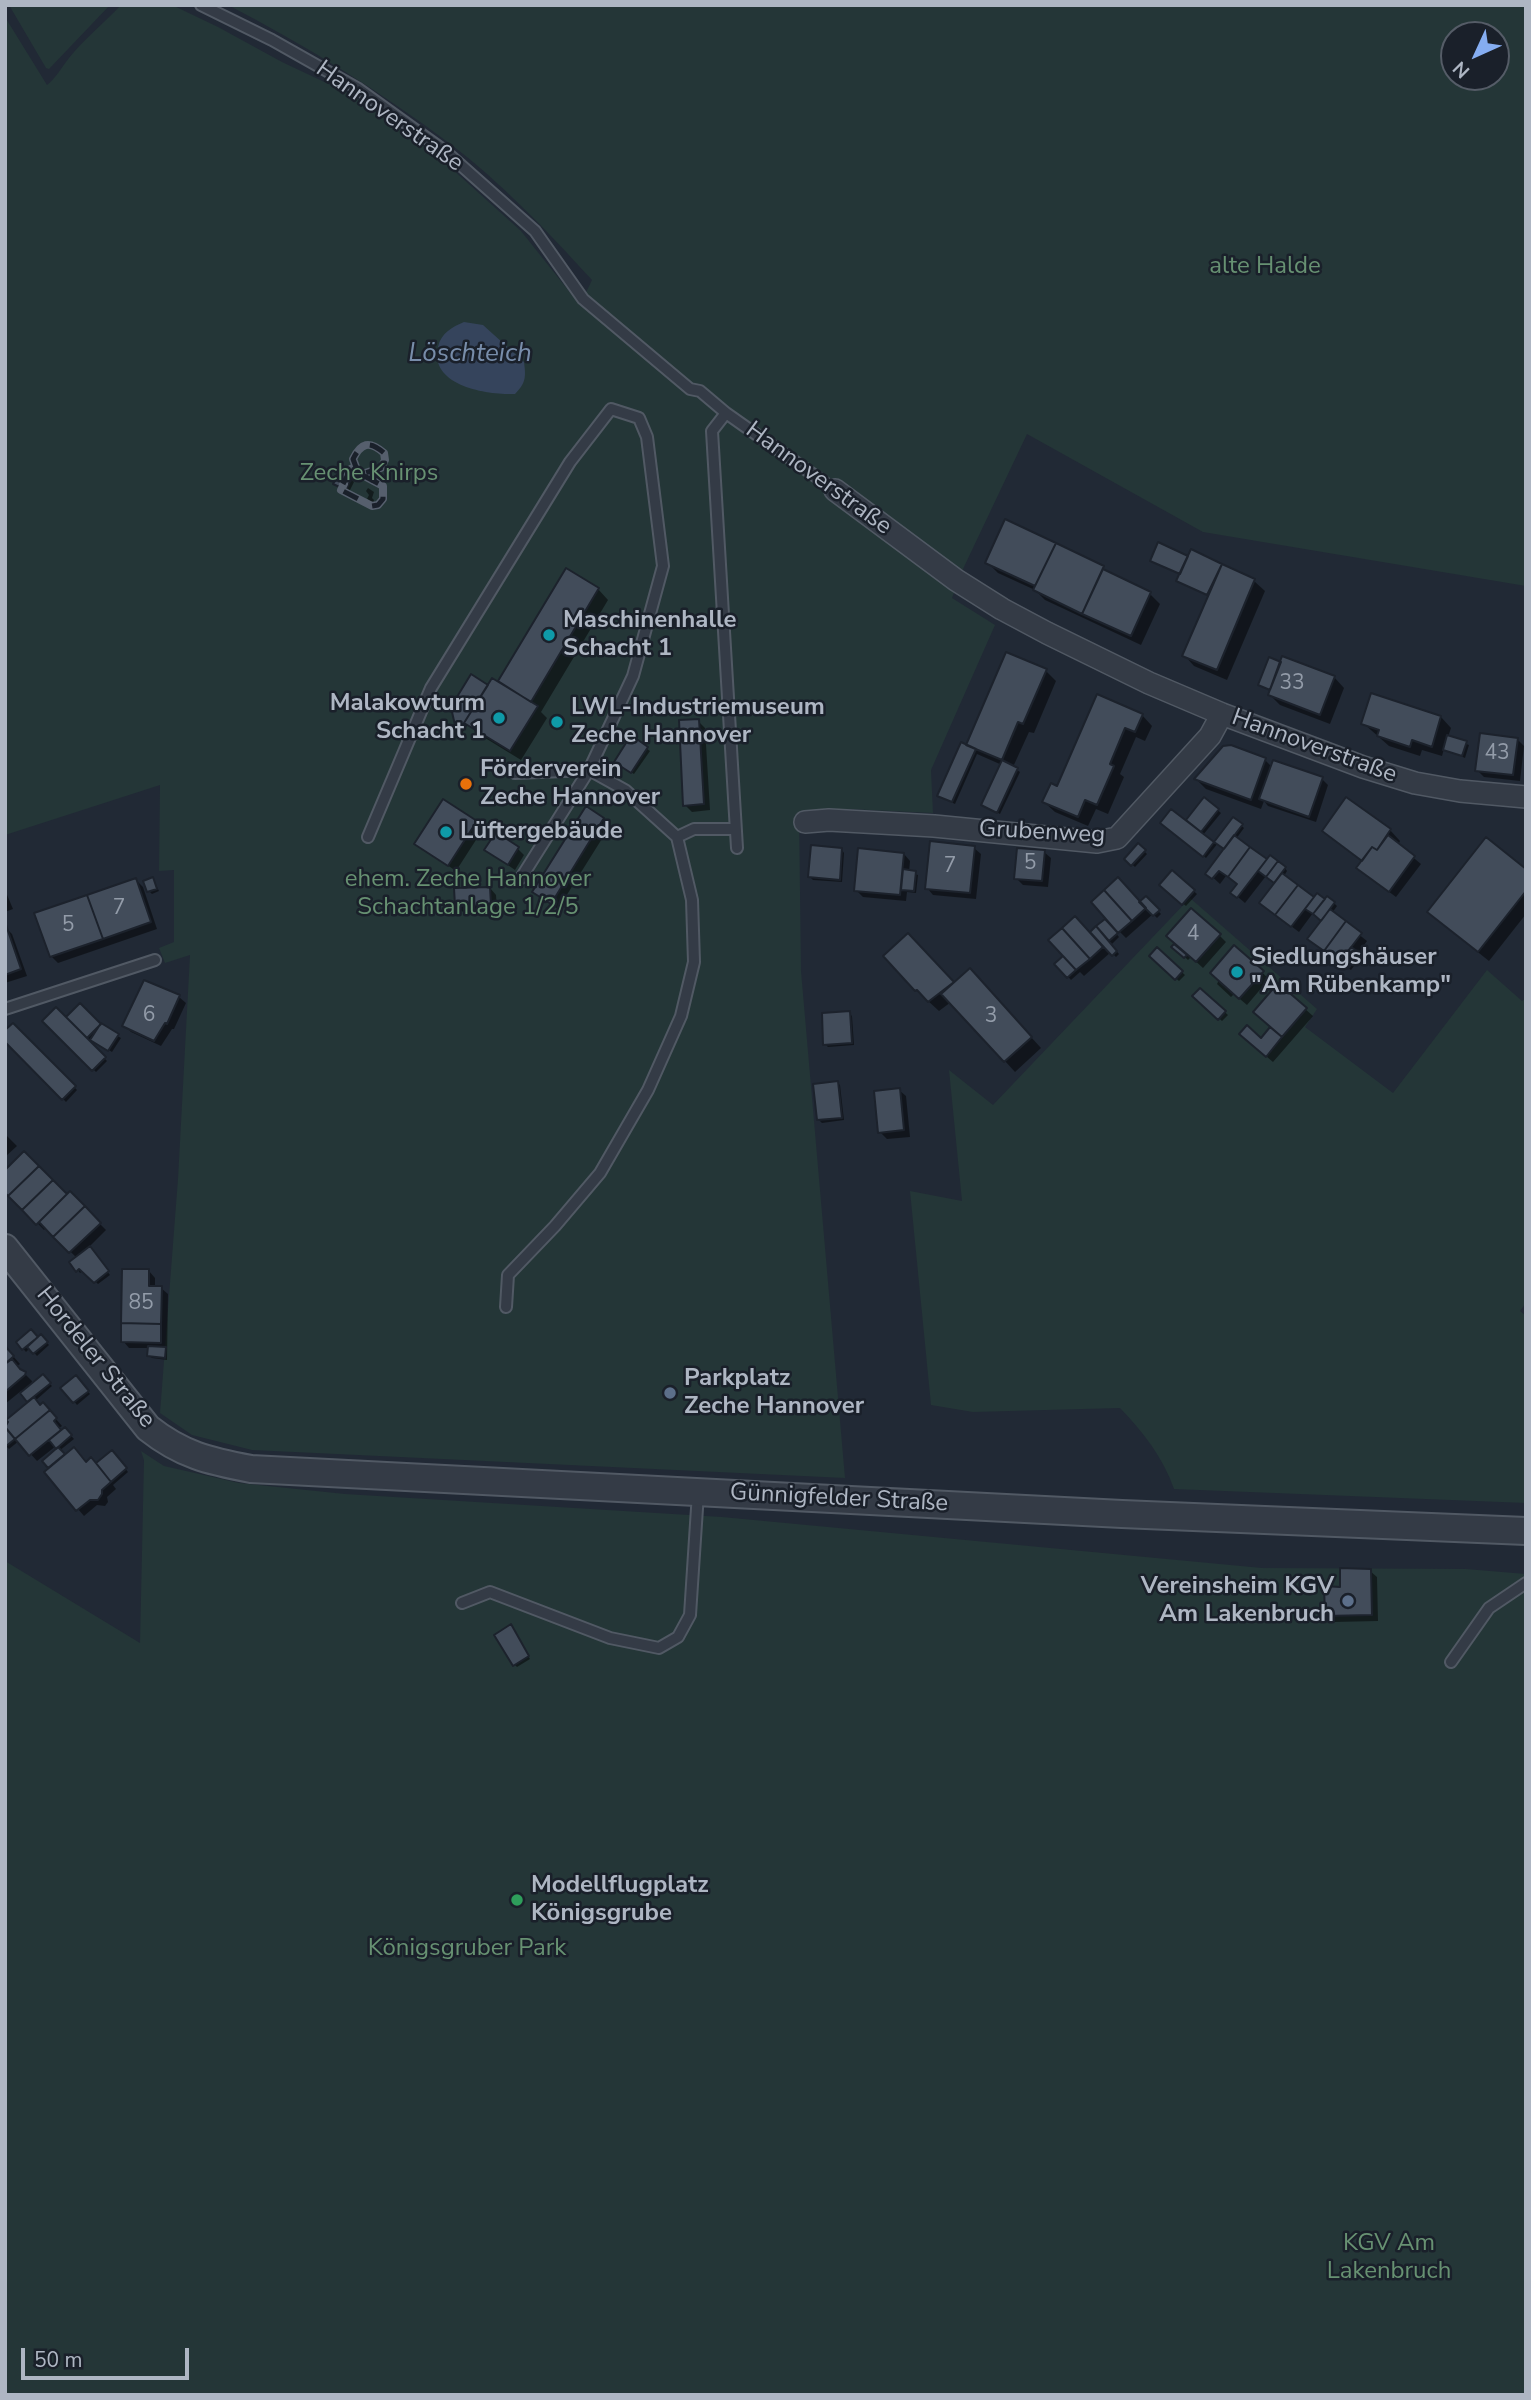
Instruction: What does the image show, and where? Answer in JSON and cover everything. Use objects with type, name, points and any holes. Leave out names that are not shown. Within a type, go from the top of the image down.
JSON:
[{"type":"street","name":"Hannoverstraße","points":[[835,490],[956,580],[1002,609],[1099,659],[1222,714],[1415,783],[1460,791],[1526,797]]},
{"type":"street","name":"Grubenweg","points":[[805,822],[829,820],[934,826],[1097,842],[1117,838],[1210,736],[1222,714]]},
{"type":"street","name":"Hordeler Straße","points":[[5,1248],[148,1428],[159,1436]]},
{"type":"street","name":"Günnigfelder Straße","points":[[159,1436],[168,1444],[191,1454],[251,1469],[1375,1526],[1526,1531]]},
{"type":"lane","name":"Hannoverstraße","points":[[201,5],[272,40],[357,88],[446,152],[535,231],[583,299],[690,389],[700,391],[726,413],[835,490]]},
{"type":"lane","points":[[368,837],[431,688],[558,481],[611,409],[639,418],[648,437],[663,566],[633,676],[589,770],[521,878]]},
{"type":"lane","points":[[726,413],[712,431],[737,848]]},
{"type":"lane","points":[[506,1307],[508,1275],[600,1173],[648,1090],[681,1016],[694,962],[692,900],[677,837],[625,790],[589,770],[515,773]]},
{"type":"lane","points":[[677,837],[694,829],[735,829]]},
{"type":"lane","points":[[5,1009],[155,960]]},
{"type":"lane","points":[[463,1603],[490,1592],[610,1638],[659,1647],[678,1637],[690,1615],[698,1493]]},
{"type":"lane","points":[[1451,1662],[1489,1608],[1526,1583]]},
{"type":"green space","points":[[9,5],[110,5],[49,69]]},
{"type":"green space","points":[[121,5],[172,5],[354,96],[441,159],[521,231],[580,305],[592,280],[487,174],[449,143],[369,87],[228,5],[1526,5],[1526,586],[1203,532],[1027,434],[952,598],[995,625],[931,770],[933,813],[848,809],[799,812],[801,971],[845,1478],[252,1450],[192,1435],[160,1413],[178,1179],[190,955],[165,963],[159,948],[174,942],[174,870],[159,871],[160,785],[5,835],[5,17],[47,85],[81,44]]},
{"type":"green space","points":[[1190,898],[1317,1009],[1305,1027],[1393,1093],[1487,970],[1522,1001],[1526,998],[1526,1303],[1520,1311],[1526,1316],[1526,1503],[1174,1489],[1152,1446],[1120,1408],[973,1412],[931,1405],[910,1191],[962,1201],[949,1070],[993,1105]]},
{"type":"green space","name":"Königsgruber Park","points":[[141,1451],[164,1466],[239,1483],[345,1494],[722,1517],[1262,1568],[1466,1569],[1526,1574],[1526,2395],[5,2395],[5,1561],[140,1643],[144,1460]]},
{"type":"water","name":"Löschteich","points":[[464,322],[483,325],[524,362],[524,380],[515,394],[490,393],[463,386],[442,371],[438,360],[439,342],[448,331]]},
{"type":"building","points":[[339,471],[352,477],[346,490],[333,484]]},
{"type":"building","points":[[1005,519],[1056,543],[1035,586],[985,563]]},
{"type":"building","points":[[1158,542],[1188,556],[1180,574],[1150,561]]},
{"type":"building","points":[[1056,543],[1104,566],[1082,614],[1033,590]]},
{"type":"building","points":[[1191,549],[1222,564],[1207,595],[1176,581]]},
{"type":"building","points":[[1222,564],[1255,579],[1217,670],[1182,656]]},
{"type":"building","name":"Maschinenhalle Schacht 1","points":[[566,568],[599,588],[531,702],[498,681]]},
{"type":"building","points":[[1103,569],[1151,592],[1131,636],[1082,614]]},
{"type":"building","points":[[1006,652],[1047,669],[1023,724],[1018,722],[1002,760],[966,745]]},
{"type":"building","points":[[1282,656],[1335,676],[1320,715],[1268,695]]},
{"type":"building","points":[[1269,657],[1281,662],[1270,690],[1258,685]]},
{"type":"building","points":[[471,674],[488,685],[457,734],[452,712],[449,710]]},
{"type":"building","name":"Malakowturm Schacht 1","points":[[492,678],[538,706],[510,751],[464,723]]},
{"type":"building","points":[[1371,693],[1441,716],[1432,747],[1412,740],[1410,747],[1377,736],[1379,730],[1361,724]]},
{"type":"building","points":[[1097,694],[1143,714],[1135,732],[1125,728],[1110,764],[1114,766],[1097,805],[1085,800],[1078,817],[1042,802],[1051,783],[1057,786]]},
{"type":"building","points":[[699,719],[704,804],[683,806],[679,720]]},
{"type":"building","points":[[1480,733],[1518,738],[1513,775],[1475,771]]},
{"type":"building","points":[[631,735],[648,747],[631,773],[614,762]]},
{"type":"building","points":[[1447,735],[1467,741],[1462,756],[1443,750]]},
{"type":"building","points":[[961,742],[976,749],[952,802],[937,796]]},
{"type":"building","points":[[1231,745],[1266,758],[1251,800],[1194,779],[1223,746]]},
{"type":"building","points":[[1002,760],[1018,768],[997,813],[981,805]]},
{"type":"building","points":[[1273,760],[1323,777],[1309,817],[1259,799]]},
{"type":"building","points":[[1204,797],[1219,809],[1201,832],[1186,820]]},
{"type":"building","points":[[1346,797],[1391,829],[1377,850],[1372,847],[1362,861],[1322,831]]},
{"type":"building","name":"Lüftergebäude","points":[[443,799],[477,821],[448,866],[414,844]]},
{"type":"building","points":[[586,806],[604,818],[551,904],[532,892]]},
{"type":"building","points":[[1171,809],[1214,842],[1203,857],[1160,823]]},
{"type":"building","points":[[1233,817],[1243,824],[1224,849],[1214,842]]},
{"type":"building","points":[[496,832],[519,847],[508,865],[484,850]]},
{"type":"building","points":[[1234,835],[1250,847],[1228,877],[1219,871],[1212,879],[1205,874]]},
{"type":"building","points":[[1388,835],[1415,856],[1389,892],[1356,868],[1372,847],[1377,850]]},
{"type":"building","points":[[1486,837],[1526,869],[1526,891],[1478,952],[1427,912]]},
{"type":"building","points":[[930,841],[975,846],[970,893],[925,889]]},
{"type":"building","points":[[1138,843],[1146,850],[1131,866],[1124,859]]},
{"type":"building","points":[[811,845],[842,848],[840,880],[808,877]]},
{"type":"building","points":[[1250,847],[1267,859],[1237,898],[1230,893],[1237,884],[1228,877]]},
{"type":"building","points":[[858,848],[904,853],[900,895],[854,891]]},
{"type":"building","points":[[1017,848],[1045,850],[1042,881],[1014,879]]},
{"type":"building","points":[[1270,855],[1278,861],[1266,877],[1258,871]]},
{"type":"building","points":[[1278,861],[1286,867],[1274,883],[1266,877]]},
{"type":"building","points":[[903,869],[916,871],[914,891],[901,890]]},
{"type":"building","points":[[1172,870],[1195,890],[1182,905],[1159,885]]},
{"type":"building","points":[[1282,873],[1298,885],[1275,915],[1259,903]]},
{"type":"building","points":[[153,877],[157,889],[147,892],[143,881]]},
{"type":"building","points":[[1118,877],[1146,908],[1132,921],[1104,890]]},
{"type":"building","points":[[136,878],[151,922],[103,939],[87,895]]},
{"type":"building","points":[[1298,885],[1314,897],[1291,927],[1275,915]]},
{"type":"building","points":[[490,887],[491,905],[455,906],[454,888]]},
{"type":"building","points":[[1104,890],[1132,921],[1118,933],[1091,902]]},
{"type":"building","points":[[1317,893],[1325,899],[1313,914],[1305,909]]},
{"type":"building","points":[[87,895],[103,939],[50,957],[34,913]]},
{"type":"building","points":[[1146,896],[1160,910],[1153,916],[1139,902]]},
{"type":"building","points":[[1327,896],[1335,902],[1321,921],[1313,914]]},
{"type":"building","points":[[1191,908],[1221,934],[1196,962],[1166,936]]},
{"type":"building","points":[[1330,909],[1346,921],[1324,951],[1307,939]]},
{"type":"building","points":[[1075,916],[1103,947],[1090,959],[1062,928]]},
{"type":"building","points":[[1105,919],[1118,933],[1109,941],[1096,926]]},
{"type":"building","points":[[1346,921],[1362,933],[1339,963],[1324,951]]},
{"type":"building","points":[[5,926],[21,969],[5,975]]},
{"type":"building","points":[[1096,926],[1117,951],[1112,956],[1090,932]]},
{"type":"building","points":[[1062,928],[1090,959],[1076,970],[1048,940]]},
{"type":"building","points":[[908,933],[954,982],[928,1002],[883,956]]},
{"type":"building","points":[[1174,944],[1187,955],[1184,958],[1171,947]]},
{"type":"building","name":"Siedlungshäuser \"Am Rübenkamp\"","points":[[1234,945],[1264,971],[1239,999],[1210,973]]},
{"type":"building","points":[[1157,947],[1183,971],[1175,980],[1149,956]]},
{"type":"building","points":[[1351,947],[1360,953],[1348,969],[1339,963]]},
{"type":"building","points":[[1063,956],[1076,970],[1067,978],[1054,964]]},
{"type":"building","points":[[970,968],[1032,1037],[1004,1062],[941,994]]},
{"type":"building","points":[[144,980],[180,995],[167,1024],[165,1023],[154,1041],[122,1026]]},
{"type":"building","points":[[1278,983],[1307,1008],[1282,1037],[1253,1012]]},
{"type":"building","points":[[1200,988],[1226,1011],[1218,1020],[1192,996]]},
{"type":"building","points":[[80,1003],[101,1024],[87,1038],[66,1017]]},
{"type":"building","points":[[56,1007],[106,1057],[92,1071],[42,1021]]},
{"type":"building","points":[[850,1011],[852,1043],[823,1045],[822,1013]]},
{"type":"building","points":[[13,1023],[76,1086],[62,1100],[5,1042],[5,1030]]},
{"type":"building","points":[[101,1023],[119,1034],[108,1051],[90,1040]]},
{"type":"building","points":[[1247,1025],[1261,1038],[1270,1027],[1282,1037],[1266,1057],[1239,1034]]},
{"type":"building","points":[[838,1081],[842,1118],[817,1120],[813,1084]]},
{"type":"building","points":[[900,1088],[904,1130],[878,1133],[874,1091]]},
{"type":"building","points":[[24,1151],[39,1166],[8,1196],[5,1193],[5,1170]]},
{"type":"building","points":[[39,1166],[53,1180],[22,1210],[8,1196]]},
{"type":"building","points":[[53,1180],[67,1194],[36,1225],[22,1210]]},
{"type":"building","points":[[70,1191],[85,1206],[53,1237],[39,1222]]},
{"type":"building","points":[[85,1206],[101,1223],[69,1253],[53,1237]]},
{"type":"building","points":[[90,1246],[109,1271],[94,1283],[79,1269],[76,1272],[69,1262]]},
{"type":"building","points":[[122,1269],[149,1269],[149,1286],[162,1286],[161,1324],[121,1323]]},
{"type":"building","points":[[121,1323],[161,1324],[161,1343],[121,1342]]},
{"type":"building","points":[[31,1329],[38,1337],[22,1350],[16,1342]]},
{"type":"building","points":[[41,1334],[48,1342],[33,1354],[27,1347]]},
{"type":"building","points":[[5,1346],[14,1356],[5,1364]]},
{"type":"building","points":[[148,1346],[166,1347],[165,1358],[147,1356]]},
{"type":"building","points":[[12,1359],[26,1372],[5,1392],[5,1364]]},
{"type":"building","points":[[43,1374],[51,1383],[27,1402],[20,1393]]},
{"type":"building","points":[[76,1375],[89,1391],[73,1403],[60,1388]]},
{"type":"building","points":[[34,1397],[40,1405],[43,1402],[50,1410],[15,1439],[5,1427],[8,1422],[6,1420]]},
{"type":"building","points":[[50,1410],[57,1418],[54,1421],[61,1430],[29,1456],[15,1439]]},
{"type":"building","points":[[5,1427],[15,1439],[5,1447]]},
{"type":"building","points":[[65,1427],[72,1435],[56,1449],[49,1440]]},
{"type":"building","points":[[58,1447],[65,1454],[48,1468],[42,1461]]},
{"type":"building","points":[[74,1447],[86,1462],[91,1457],[111,1482],[102,1490],[98,1500],[90,1500],[76,1511],[44,1472]]},
{"type":"building","points":[[112,1450],[127,1468],[111,1482],[96,1463]]},
{"type":"building","name":"Vereinsheim KGV Am Lakenbruch","points":[[1340,1568],[1371,1569],[1372,1615],[1325,1616],[1324,1586],[1340,1587]]},
{"type":"building","points":[[511,1624],[529,1656],[513,1666],[494,1635]]},
{"type":"railway","points":[[356,467],[353,459],[359,449],[366,445],[379,449],[384,453],[385,460],[381,468],[365,473]]},
{"type":"railway","points":[[343,484],[351,469],[383,486],[383,499],[378,505],[372,506],[341,490],[344,484]]},
{"type":"place","name":"Maschinenhalle Schacht 1","points":[[549,635]]},
{"type":"place","name":"Malakowturm Schacht 1","points":[[499,718]]},
{"type":"place","name":"LWL-Industriemuseum Zeche Hannover","points":[[557,722]]},
{"type":"place","name":"Förderverein Zeche Hannover","points":[[466,784]]},
{"type":"place","name":"Lüftergebäude","points":[[446,832]]},
{"type":"place","name":"Siedlungshäuser \"Am Rübenkamp\"","points":[[1237,972]]},
{"type":"place","name":"Parkplatz Zeche Hannover","points":[[670,1393]]},
{"type":"place","name":"Vereinsheim KGV Am Lakenbruch","points":[[1348,1601]]},
{"type":"place","name":"Modellflugplatz Königsgrube","points":[[517,1900]]},
{"type":"park label","name":"alte Halde","points":[[1265,267]]},
{"type":"park label","name":"Zeche Knirps","points":[[369,474]]},
{"type":"park label","name":"ehem. Zeche Hannover Schachtanlage 1/2/5","points":[[468,894]]},
{"type":"park label","name":"KGV Am Lakenbruch","points":[[1389,2258]]}]
